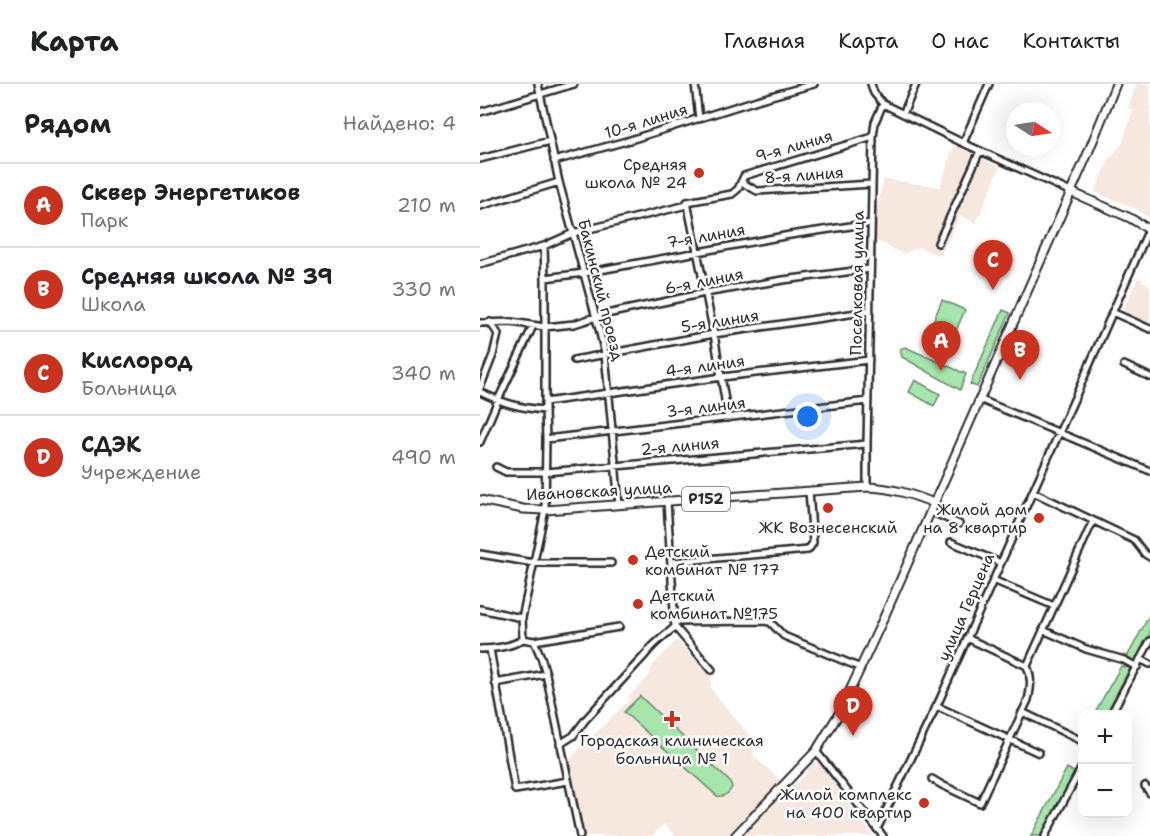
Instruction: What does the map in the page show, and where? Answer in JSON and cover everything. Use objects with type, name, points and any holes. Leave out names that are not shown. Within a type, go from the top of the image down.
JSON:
[{"type":"main road","points":[[735,836],[816,751],[834,724],[934,503],[1116,84]]},
{"type":"main road","points":[[1071,192],[1130,218],[1149,230]]},
{"type":"main road","name":"Ивановская улица","points":[[480,500],[523,509],[545,510],[867,487],[904,491],[934,503]]},
{"type":"street","name":"Бакинский проезд","points":[[538,84],[559,182],[605,354],[619,505]]},
{"type":"street","points":[[480,112],[574,84]]},
{"type":"street","points":[[695,84],[699,119]]},
{"type":"street","name":"10-я линия","points":[[554,161],[814,84]]},
{"type":"street","points":[[871,84],[876,96],[883,104],[1071,192]]},
{"type":"street","points":[[903,114],[916,84]]},
{"type":"street","points":[[963,143],[989,84]]},
{"type":"street","name":"Поселковая улица","points":[[867,487],[873,137],[883,104]]},
{"type":"street","name":"9-я линия","points":[[687,204],[732,194],[738,189],[744,176],[752,172],[873,137]]},
{"type":"street","points":[[480,159],[550,141]]},
{"type":"street","points":[[938,243],[980,151]]},
{"type":"street","points":[[480,206],[559,182]]},
{"type":"street","name":"8-я линия","points":[[741,182],[757,191],[872,184]]},
{"type":"street","points":[[480,264],[544,246],[573,233],[687,204],[714,334],[728,418]]},
{"type":"street","name":"7-я линия","points":[[545,278],[584,273],[829,228],[871,223]]},
{"type":"street","name":"улица Герцена","points":[[877,829],[967,638],[1149,230]]},
{"type":"street","points":[[523,639],[522,618],[545,510],[544,246]]},
{"type":"street","name":"6-я линия","points":[[480,322],[511,322],[545,327],[574,324],[705,293],[870,269]]},
{"type":"street","name":"5-я линия","points":[[574,360],[714,334],[870,311]]},
{"type":"street","points":[[1112,312],[1150,329]]},
{"type":"street","points":[[490,322],[498,334],[480,390],[498,400],[522,408],[544,410]]},
{"type":"street","points":[[480,442],[533,326]]},
{"type":"street","name":"4-я линия","points":[[545,402],[722,377],[869,360]]},
{"type":"street","points":[[1124,365],[1150,377]]},
{"type":"street","points":[[979,399],[1150,471]]},
{"type":"street","name":"3-я линия","points":[[546,439],[868,401]]},
{"type":"street","name":"2-я линия","points":[[496,467],[506,472],[546,472],[867,444]]},
{"type":"street","points":[[672,562],[808,550],[813,543],[809,491]]},
{"type":"street","points":[[1033,492],[1134,540],[1150,557]]},
{"type":"street","points":[[667,501],[674,624],[712,670]]},
{"type":"street","points":[[930,511],[959,524]]},
{"type":"street","points":[[1027,666],[1093,520]]},
{"type":"street","points":[[951,542],[1001,563]]},
{"type":"street","points":[[480,554],[534,563],[611,563]]},
{"type":"street","points":[[993,580],[1054,606]]},
{"type":"street","points":[[480,609],[522,618]]},
{"type":"street","points":[[560,744],[573,736],[585,719],[674,624],[770,622],[784,636],[861,668]]},
{"type":"street","points":[[480,649],[490,649],[523,639],[534,641],[619,627]]},
{"type":"street","points":[[1043,630],[1086,649],[1124,660],[1137,667]]},
{"type":"street","points":[[932,779],[980,803],[1010,740],[1031,687],[1031,676],[1027,666],[967,638]]},
{"type":"street","points":[[534,641],[542,657],[580,836]]},
{"type":"street","points":[[1113,710],[1150,641]]},
{"type":"street","points":[[490,649],[514,790],[568,781]]},
{"type":"street","points":[[1140,659],[1150,664]]},
{"type":"street","points":[[495,683],[546,674]]},
{"type":"street","points":[[936,706],[1039,753]]},
{"type":"street","points":[[1022,712],[1078,739]]},
{"type":"street","points":[[816,751],[883,836]]},
{"type":"street","points":[[1045,836],[1078,776]]},
{"type":"street","points":[[1145,786],[1150,793]]},
{"type":"shaded area","points":[[1136,84],[1150,84],[1150,219],[1136,209],[1095,192],[1109,159],[1122,144],[1133,110],[1128,108]]},
{"type":"shaded area","points":[[954,145],[1000,167],[976,223],[960,216],[940,256],[918,247],[903,254],[875,240],[876,210],[884,179],[940,187]]},
{"type":"shaded area","points":[[1138,277],[1150,286],[1150,324],[1123,311]]},
{"type":"shaded area","name":"Городская клиническая больница № 1","points":[[677,640],[711,675],[711,689],[753,740],[753,755],[782,782],[727,836],[676,836],[664,824],[652,836],[577,836],[565,764],[630,699],[628,697],[649,676],[652,666]]},
{"type":"shaded area","points":[[817,762],[873,836],[740,836],[787,788],[793,786],[806,774],[807,767],[811,763]]},
{"type":"green space","points":[[942,300],[965,310],[952,340],[929,331]]},
{"type":"green space","points":[[1003,310],[1010,313],[977,387],[970,384]]},
{"type":"green space","points":[[905,347],[966,374],[960,390],[902,357],[900,349]]},
{"type":"green space","points":[[915,380],[940,394],[934,406],[909,392]]},
{"type":"green space","points":[[1150,614],[1150,634],[1134,663],[1126,659]]},
{"type":"green space","points":[[1121,666],[1130,668],[1108,710],[1096,710]]},
{"type":"green space","points":[[640,696],[730,782],[732,787],[728,793],[717,796],[624,712]]},
{"type":"green space","points":[[1067,768],[1075,773],[1041,836],[1031,836]]},
{"type":"place","name":"Средняя школа № 24","points":[[699,173]]},
{"type":"place","name":"Кислород","points":[[993,290]]},
{"type":"place","name":"Сквер Энергетиков","points":[[941,371]]},
{"type":"place","name":"Средняя школа № 39","points":[[1020,380]]},
{"type":"place","name":"ЖК Вознесенский","points":[[828,508]]},
{"type":"place","name":"Жилой дом на 8 квартир","points":[[1039,518]]},
{"type":"place","name":"Детский комбинат № 177","points":[[633,560]]},
{"type":"place","name":"Детский комбинат №175","points":[[638,604]]},
{"type":"place","name":"Городская клиническая больница № 1","points":[[672,719]]},
{"type":"place","name":"СДЭК","points":[[853,736]]},
{"type":"place","name":"Жилой комплекс на 400 квартир","points":[[924,803]]}]
